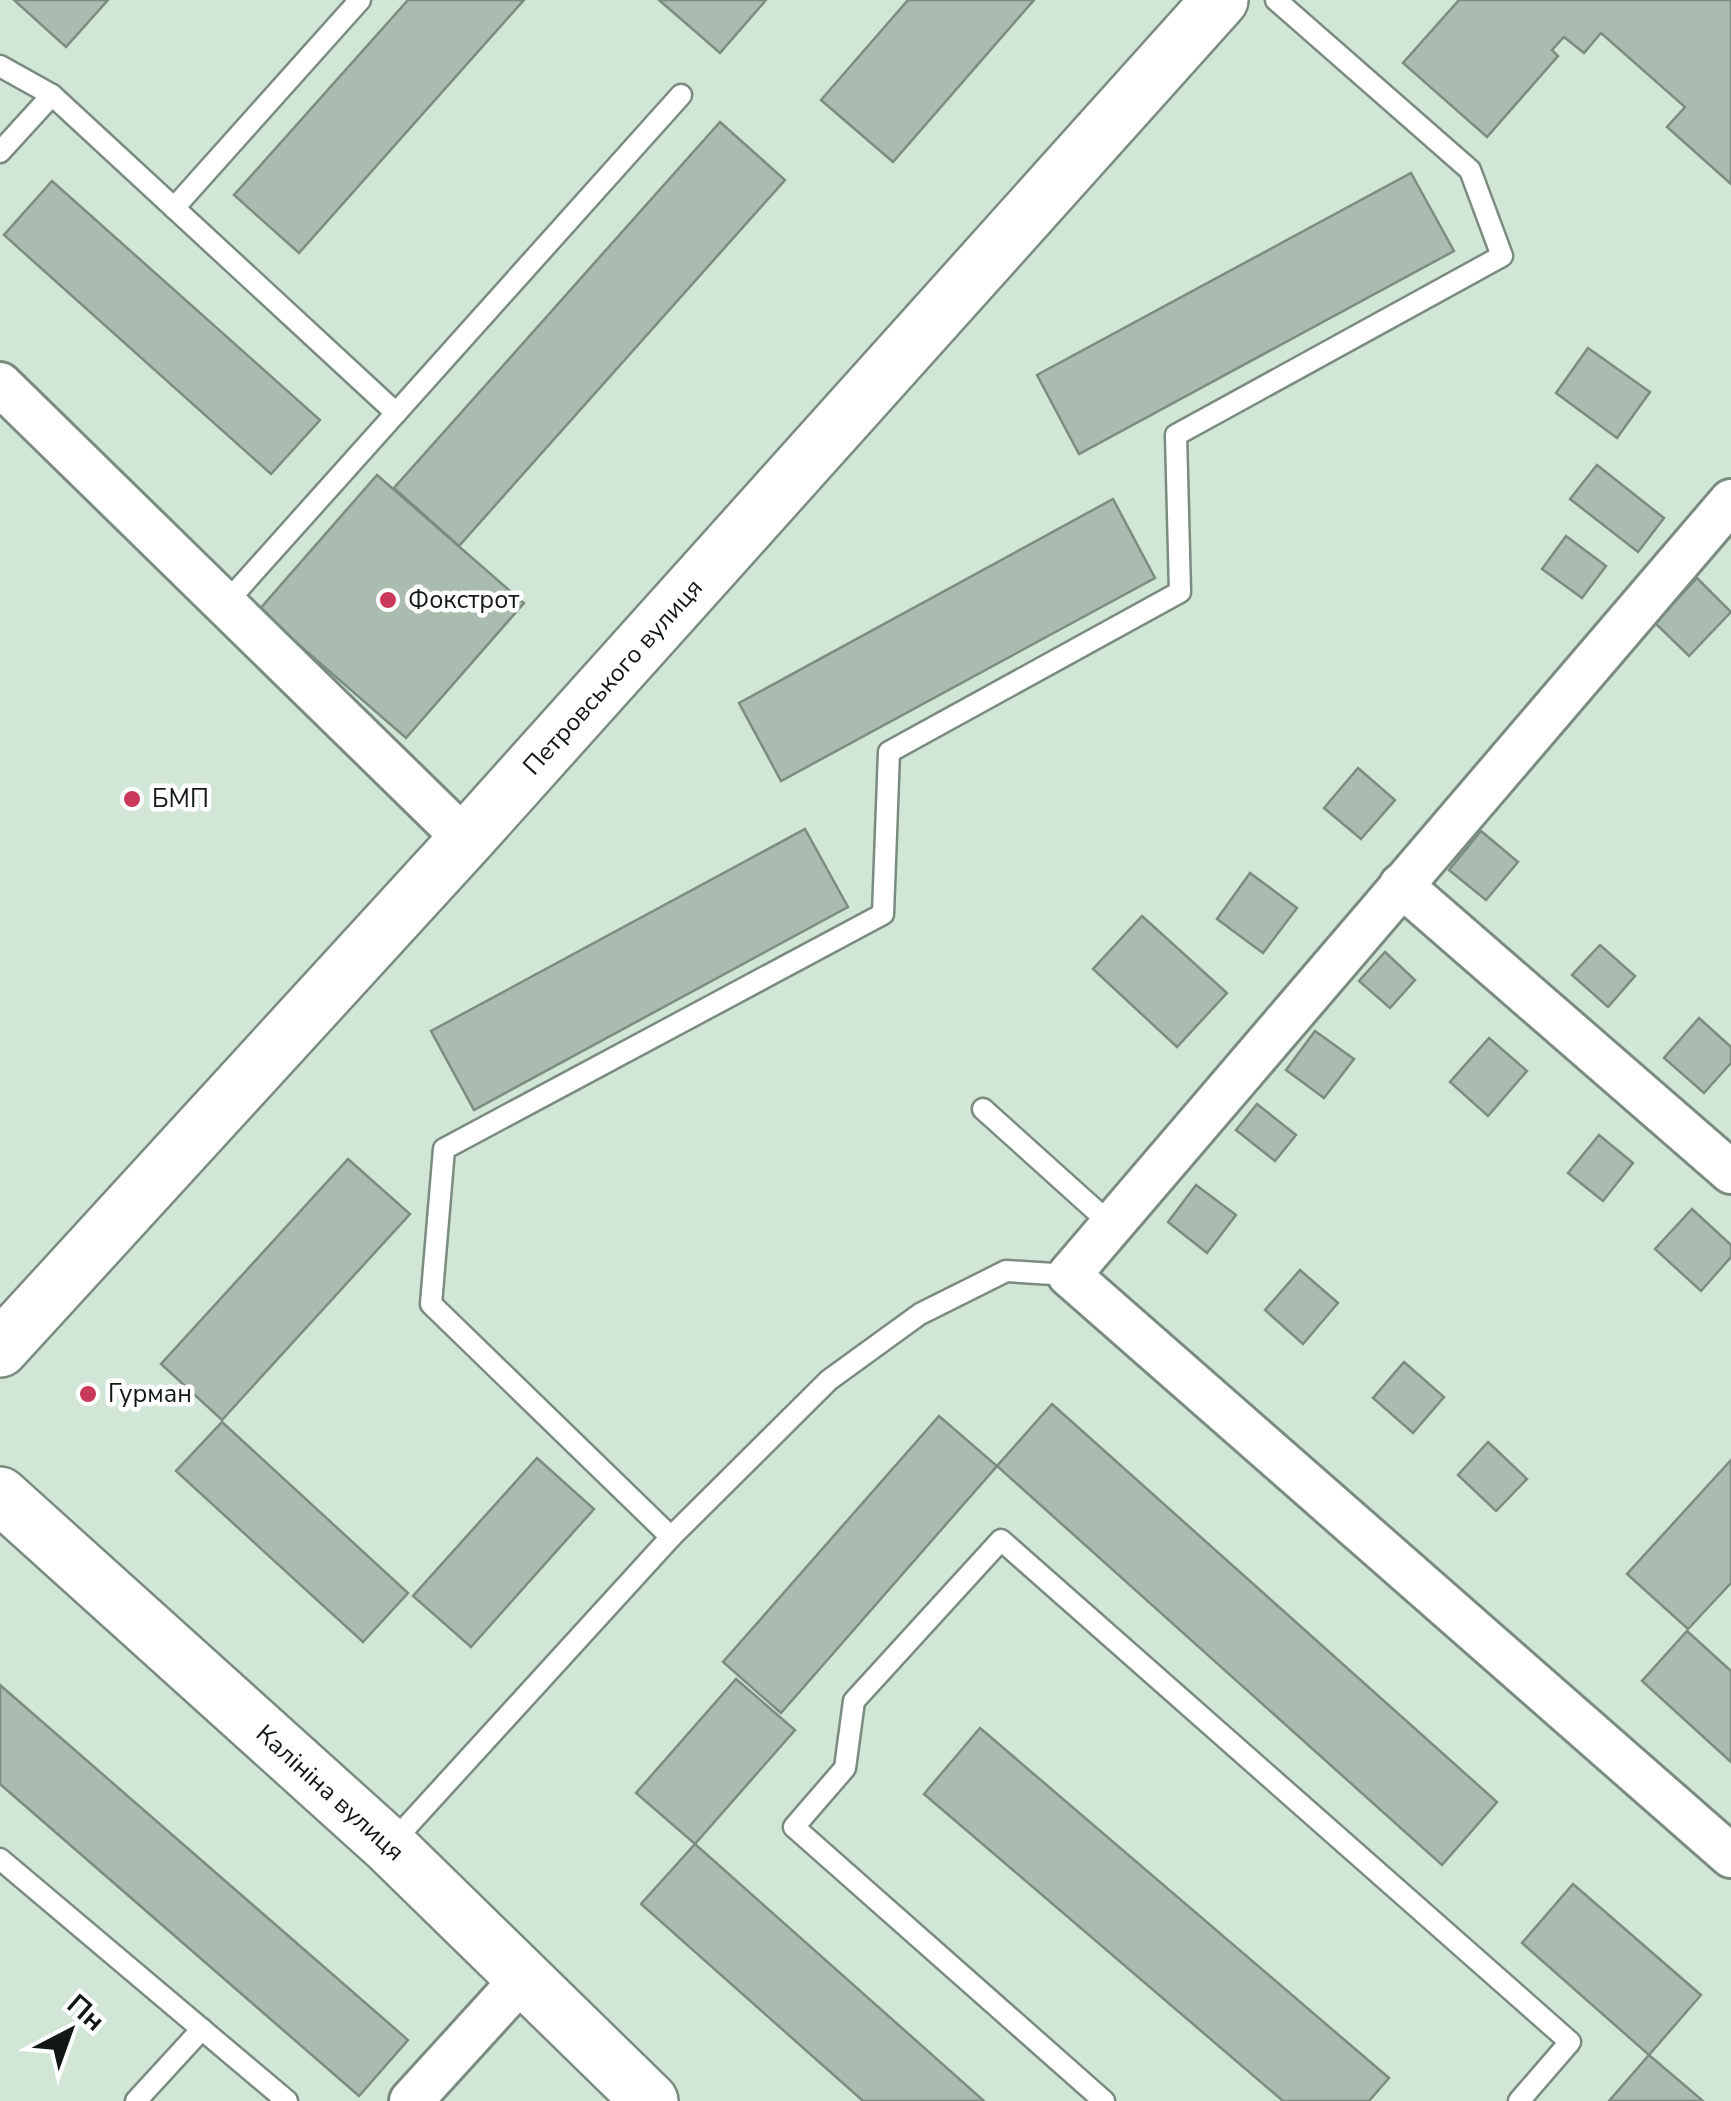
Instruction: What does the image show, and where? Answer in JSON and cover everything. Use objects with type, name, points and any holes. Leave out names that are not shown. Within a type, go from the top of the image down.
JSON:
[{"type":"street","name":"Петровського вулиця","points":[[0,1349],[466,840],[1220,0]]},
{"type":"street","points":[[0,384],[466,840]]},
{"type":"street","points":[[1729,507],[1070,1275],[1731,1856]]},
{"type":"street","points":[[1401,885],[1731,1172]]},
{"type":"street","name":"Калініна вулиця","points":[[0,1495],[390,1846],[650,2101]]},
{"type":"street","points":[[411,2101],[524,1978]]},
{"type":"lane","points":[[174,208],[360,0]]},
{"type":"lane","points":[[671,1538],[432,1304],[444,1149],[883,914],[888,752],[1180,592],[1176,434],[1502,256],[1470,170],[1276,0]]},
{"type":"lane","points":[[0,66],[52,95],[396,413]]},
{"type":"lane","points":[[0,152],[52,95]]},
{"type":"lane","points":[[224,604],[681,95]]},
{"type":"lane","points":[[984,1109],[1114,1227]]},
{"type":"lane","points":[[390,1846],[671,1538],[829,1380],[920,1314],[1006,1272],[1070,1275]]},
{"type":"lane","points":[[1104,2101],[794,1827],[845,1768],[854,1701],[1001,1540],[1570,2042],[1519,2101]]},
{"type":"lane","points":[[0,1859],[286,2101]]},
{"type":"lane","points":[[136,2101],[202,2029]]},
{"type":"building","points":[[14,0],[108,0],[66,47]]},
{"type":"building","points":[[408,0],[524,0],[299,253],[234,195]]},
{"type":"building","points":[[659,0],[766,0],[720,53]]},
{"type":"building","points":[[908,0],[1034,0],[893,162],[821,100]]},
{"type":"building","points":[[1459,0],[1731,0],[1731,184],[1667,127],[1685,107],[1601,33],[1584,53],[1564,37],[1552,50],[1558,56],[1487,137],[1403,63]]},
{"type":"building","points":[[720,122],[785,180],[459,546],[394,488]]},
{"type":"building","points":[[1411,173],[1454,251],[1079,454],[1037,375]]},
{"type":"building","points":[[52,181],[320,420],[271,474],[4,235]]},
{"type":"building","points":[[1588,348],[1650,392],[1617,438],[1556,393]]},
{"type":"building","points":[[1597,465],[1664,518],[1638,552],[1570,499]]},
{"type":"building","points":[[377,475],[524,603],[406,738],[259,610]]},
{"type":"building","points":[[1113,499],[1155,578],[781,781],[739,703]]},
{"type":"building","points":[[1566,536],[1606,566],[1582,598],[1542,569]]},
{"type":"building","points":[[1697,578],[1731,612],[1689,656],[1655,623]]},
{"type":"building","points":[[1358,768],[1395,800],[1361,839],[1324,808]]},
{"type":"building","points":[[805,829],[848,907],[474,1110],[431,1031]]},
{"type":"building","points":[[1481,831],[1518,862],[1486,900],[1449,870]]},
{"type":"building","points":[[1250,873],[1297,908],[1263,953],[1217,919]]},
{"type":"building","points":[[1142,916],[1227,993],[1177,1047],[1093,969]]},
{"type":"building","points":[[1600,945],[1635,976],[1608,1007],[1572,975]]},
{"type":"building","points":[[1385,952],[1415,980],[1390,1008],[1359,981]]},
{"type":"building","points":[[1699,1018],[1731,1047],[1731,1063],[1704,1093],[1664,1058]]},
{"type":"building","points":[[1315,1031],[1354,1059],[1324,1098],[1286,1070]]},
{"type":"building","points":[[1489,1038],[1527,1071],[1488,1116],[1450,1082]]},
{"type":"building","points":[[1257,1104],[1296,1135],[1275,1161],[1236,1130]]},
{"type":"building","points":[[1599,1135],[1633,1163],[1603,1201],[1568,1173]]},
{"type":"building","points":[[348,1159],[410,1214],[222,1420],[161,1364]]},
{"type":"building","points":[[1196,1185],[1236,1215],[1207,1253],[1168,1222]]},
{"type":"building","points":[[1692,1209],[1731,1245],[1731,1257],[1701,1291],[1655,1249]]},
{"type":"building","points":[[1300,1270],[1338,1303],[1303,1344],[1265,1310]]},
{"type":"building","points":[[1404,1362],[1444,1397],[1413,1433],[1373,1398]]},
{"type":"building","points":[[1052,1404],[1497,1802],[1442,1865],[997,1466]]},
{"type":"building","points":[[939,1416],[997,1466],[781,1713],[723,1662]]},
{"type":"building","points":[[222,1422],[408,1593],[363,1642],[176,1471]]},
{"type":"building","points":[[1488,1442],[1527,1479],[1496,1511],[1458,1475]]},
{"type":"building","points":[[537,1458],[594,1509],[471,1647],[413,1596]]},
{"type":"building","points":[[1731,1460],[1731,1583],[1688,1629],[1627,1574]]},
{"type":"building","points":[[1687,1631],[1731,1671],[1731,1762],[1642,1681]]},
{"type":"building","points":[[736,1679],[795,1730],[695,1844],[636,1793]]},
{"type":"building","points":[[0,1685],[408,2040],[359,2096],[0,1784]]},
{"type":"building","points":[[980,1728],[1389,2078],[1369,2101],[1283,2101],[924,1794]]},
{"type":"building","points":[[695,1844],[984,2101],[863,2101],[641,1904]]},
{"type":"building","points":[[1573,1884],[1701,1995],[1649,2055],[1522,1943]]},
{"type":"building","points":[[1649,2055],[1703,2101],[1609,2101]]},
{"type":"place","name":"Фокстрот","points":[[388,600]]},
{"type":"place","name":"БМП","points":[[132,799]]},
{"type":"place","name":"Гурман","points":[[88,1394]]}]
